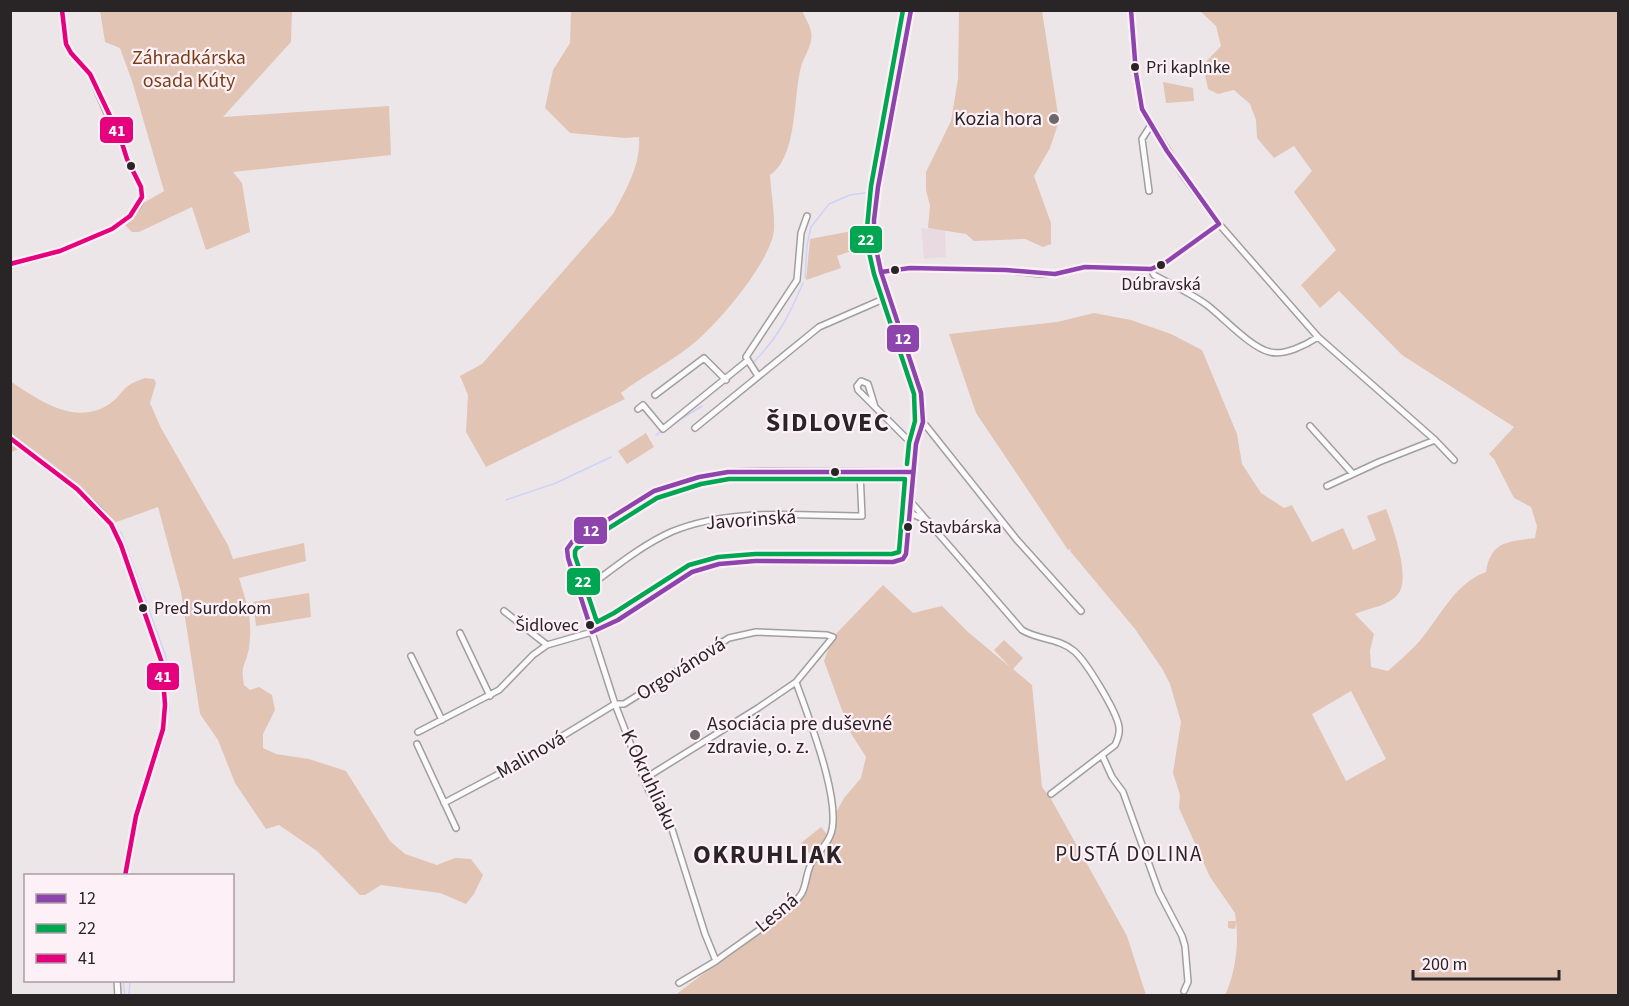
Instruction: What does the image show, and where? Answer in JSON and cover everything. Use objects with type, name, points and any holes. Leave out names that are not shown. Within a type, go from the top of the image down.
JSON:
[{"type":"street","points":[[10,264],[60,251],[112,229],[130,216],[142,197],[141,187],[120,137],[90,74],[71,54],[66,44],[62,10]]},
{"type":"street","points":[[418,732],[499,690],[533,655],[547,645],[592,632],[618,620],[692,572],[719,564],[755,561],[899,561],[906,554],[916,444],[923,422],[921,393],[880,272],[874,238],[874,220],[911,10]]},
{"type":"street","points":[[1131,10],[1139,100],[1150,124],[1184,176],[1219,224],[1318,337],[1455,460]]},
{"type":"street","points":[[1149,191],[1142,139],[1150,124]]},
{"type":"street","points":[[758,376],[746,357],[797,280],[801,233],[807,216]]},
{"type":"street","points":[[880,272],[910,268],[1006,270],[1055,274],[1085,267],[1151,269],[1165,263],[1219,224]]},
{"type":"street","points":[[1151,269],[1154,275],[1207,305],[1265,351],[1281,352],[1309,343],[1318,337]]},
{"type":"street","points":[[695,428],[819,327],[888,297]]},
{"type":"street","points":[[655,395],[704,358],[726,380]]},
{"type":"street","points":[[638,409],[643,405],[663,429],[747,361]]},
{"type":"street","points":[[874,406],[908,440],[916,444]]},
{"type":"street","points":[[923,422],[1017,540],[1081,611]]},
{"type":"street","points":[[1311,426],[1353,474]]},
{"type":"street","points":[[10,438],[77,489],[111,524],[121,544],[162,663],[165,705],[163,729],[136,816],[125,874]]},
{"type":"street","points":[[1327,486],[1435,440]]},
{"type":"street","name":"K Okruhliaku","points":[[716,960],[671,826],[644,779],[615,705],[567,549],[572,542],[654,491],[674,483],[728,472],[914,472]]},
{"type":"street","name":"Javorinská","points":[[580,592],[650,544],[670,533],[696,524],[724,517],[748,515],[862,516],[860,472]]},
{"type":"street","points":[[911,502],[931,522],[1022,630],[1062,644],[1073,650],[1083,660],[1114,715],[1119,729],[1119,737],[1114,745],[1051,794]]},
{"type":"street","points":[[910,513],[931,522]]},
{"type":"street","points":[[504,611],[547,645]]},
{"type":"street","name":"Orgovánová","points":[[615,705],[624,704],[729,638],[756,632],[827,634],[833,637],[796,682]]},
{"type":"street","points":[[460,633],[490,696]]},
{"type":"street","points":[[411,656],[441,720]]},
{"type":"street","points":[[644,779],[796,682]]},
{"type":"street","name":"Lesná","points":[[716,960],[794,903],[805,887],[811,863],[830,838],[831,803],[825,767],[796,682]]},
{"type":"street","name":"Malinová","points":[[444,802],[510,768],[615,705]]},
{"type":"street","points":[[417,744],[456,828]]},
{"type":"street","points":[[1102,755],[1112,777],[1124,792],[1160,892],[1182,936],[1188,977],[1188,986],[1184,991]]},
{"type":"street","points":[[679,983],[716,960]]},
{"type":"shaded area","points":[[921,228],[945,230],[946,257],[924,259]]},
{"type":"green space","name":"Záhradkárska osada Kúty","points":[[100,11],[292,11],[291,42],[223,117],[389,106],[391,155],[233,172],[242,183],[250,232],[206,250],[192,207],[139,232],[132,232],[123,223],[140,205],[164,191],[132,81],[120,48],[105,42]]},
{"type":"green space","points":[[571,11],[802,11],[812,36],[801,67],[793,125],[786,155],[770,175],[774,223],[771,243],[753,276],[727,310],[700,338],[621,393],[625,399],[486,467],[466,432],[468,395],[460,376],[482,364],[613,214],[632,177],[638,157],[639,137],[625,138],[570,133],[545,108],[553,70],[570,43]]},
{"type":"green space","points":[[959,11],[1042,11],[1059,121],[1050,148],[1034,176],[1051,223],[1051,244],[1043,247],[1025,239],[974,241],[966,234],[928,228],[930,206],[926,190],[926,172],[951,121],[958,79]]},
{"type":"green space","points":[[1200,11],[1618,11],[1618,995],[1225,995],[1234,969],[1237,940],[1236,922],[1235,929],[1228,928],[1228,921],[1236,921],[1235,913],[1210,877],[1179,808],[1180,795],[1173,773],[1181,722],[1170,684],[1135,629],[1070,551],[1071,549],[1068,550],[976,413],[949,334],[1057,322],[1094,313],[1131,320],[1171,334],[1202,350],[1237,434],[1242,464],[1261,493],[1284,508],[1292,505],[1312,542],[1343,528],[1353,550],[1376,540],[1367,516],[1386,509],[1396,538],[1403,573],[1400,591],[1386,603],[1355,614],[1374,634],[1370,651],[1371,667],[1388,671],[1416,645],[1455,594],[1464,585],[1486,572],[1488,562],[1497,548],[1509,542],[1535,538],[1537,526],[1531,507],[1514,498],[1494,459],[1489,454],[1514,427],[1402,355],[1339,291],[1320,308],[1301,285],[1336,250],[1294,192],[1312,171],[1294,146],[1274,158],[1257,138],[1256,120],[1250,104],[1234,90],[1218,94],[1208,89],[1203,65],[1221,46],[1216,26]],"holes":[[[1351,691],[1386,759],[1346,781],[1312,714]]]},
{"type":"green space","points":[[1163,82],[1193,88],[1194,101],[1166,103]]},
{"type":"green space","points":[[868,228],[872,244],[837,256],[841,268],[806,280],[810,239]]},
{"type":"green space","points":[[145,378],[154,379],[156,383],[150,403],[161,428],[228,545],[233,559],[304,543],[306,561],[239,578],[250,620],[249,648],[243,668],[244,685],[250,690],[259,687],[272,695],[275,710],[263,734],[263,748],[276,754],[309,759],[346,771],[390,841],[405,854],[437,865],[455,858],[471,859],[483,875],[474,894],[466,904],[440,893],[381,885],[365,895],[360,895],[317,851],[279,825],[266,829],[235,783],[218,740],[200,714],[181,592],[158,507],[111,524],[78,494],[20,449],[11,452],[10,381],[60,409],[86,412],[99,409],[112,402],[128,386]]},
{"type":"green space","points":[[646,433],[654,447],[627,464],[618,451]]},
{"type":"green space","points":[[883,585],[913,613],[942,606],[968,632],[1010,667],[994,650],[1004,640],[1023,658],[1013,669],[1032,685],[1042,787],[1051,799],[1127,936],[1146,995],[674,996],[800,900],[812,864],[831,838],[832,820],[844,798],[861,778],[866,757],[850,732],[824,661],[833,637]]},
{"type":"green space","points":[[309,593],[311,617],[256,626],[253,602]]},
{"type":"green space","points":[[821,827],[829,837],[809,853],[801,843]]},
{"type":"waterway","points":[[867,186],[886,107],[904,10]]},
{"type":"waterway","points":[[805,278],[807,245],[811,227],[829,204],[850,195],[865,193]]},
{"type":"waterway","points":[[753,363],[770,344],[782,325],[803,283]]},
{"type":"waterway","points":[[656,435],[702,406]]},
{"type":"waterway","points":[[10,433],[84,491],[98,504],[121,533],[166,657],[169,709],[164,739],[151,777]]},
{"type":"waterway","points":[[506,500],[556,483],[611,457]]},
{"type":"waterway","points":[[136,829],[146,793]]},
{"type":"waterway","points":[[123,982],[125,996]]},
{"type":"waterway","points":[[129,995],[130,982]]},
{"type":"transit line","name":"41","points":[[10,264],[60,251],[112,229],[130,216],[142,197],[141,187],[127,159],[120,137],[90,74],[66,44],[62,10]]},
{"type":"transit line","name":"22","points":[[903,10],[871,186],[866,239],[874,274],[914,394],[915,421],[909,443],[907,464]]},
{"type":"transit line","name":"12","points":[[911,10],[874,220],[874,239],[881,272],[921,393],[923,422],[916,444],[906,554],[903,559],[893,562],[755,561],[719,564],[692,572],[618,620],[592,632],[567,549],[572,542],[654,491],[699,477],[728,472],[913,472]]},
{"type":"transit line","name":"12","points":[[881,272],[910,268],[1006,270],[1055,274],[1085,267],[1151,269],[1165,263],[1219,224],[1167,151],[1142,109],[1136,73],[1131,10]]},
{"type":"transit line","name":"41","points":[[10,438],[77,489],[111,524],[121,545],[162,663],[165,705],[163,729],[136,816],[125,874]]},
{"type":"transit line","name":"22","points":[[729,479],[905,479],[899,552],[892,554],[755,554],[718,557],[689,565],[597,622],[575,556],[577,548],[657,498],[701,484],[729,479]]},
{"type":"place","name":"Pri kaplnke","points":[[1135,67]]},
{"type":"place","name":"Kozia hora","points":[[1054,119]]},
{"type":"place","name":"Dúbravská","points":[[1161,265]]},
{"type":"place","name":"Stavbárska","points":[[908,527]]},
{"type":"place","name":"Pred Surdokom","points":[[143,608]]},
{"type":"place","name":"Šidlovec","points":[[590,625]]},
{"type":"place","name":"Asociácia pre duševné zdravie, o. z.","points":[[695,735]]},
{"type":"district","name":"ŠIDLOVEC","points":[[828,422]]},
{"type":"district","name":"OKRUHLIAK","points":[[768,854]]},
{"type":"district","name":"PUSTÁ DOLINA","points":[[1129,854]]}]
